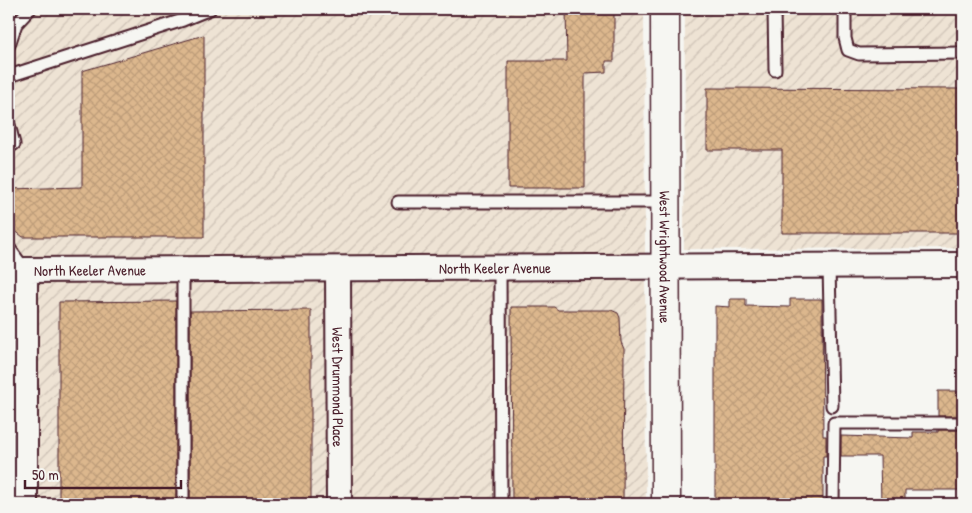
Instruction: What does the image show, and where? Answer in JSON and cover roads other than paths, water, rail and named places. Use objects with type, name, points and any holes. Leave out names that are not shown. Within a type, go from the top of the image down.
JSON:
[{"type":"street","name":"West Wrightwood Avenue","points":[[665,9],[666,504]]},
{"type":"street","name":"North Keeler Avenue","points":[[25,270],[963,266]]},
{"type":"street","name":"West Drummond Place","points":[[338,269],[339,504]]},
{"type":"street","points":[[25,270],[25,504]]},
{"type":"lane","points":[[9,45],[16,24],[30,9]]},
{"type":"lane","points":[[9,76],[183,20],[210,9]]},
{"type":"lane","points":[[774,9],[775,70]]},
{"type":"lane","points":[[845,9],[845,38],[848,50],[859,54],[963,53]]},
{"type":"lane","points":[[9,125],[14,144],[9,147]]},
{"type":"lane","points":[[398,202],[666,202]]},
{"type":"lane","points":[[9,248],[25,270]]},
{"type":"lane","points":[[829,266],[832,406]]},
{"type":"lane","points":[[500,268],[501,504]]},
{"type":"lane","points":[[183,269],[183,504]]},
{"type":"lane","points":[[833,504],[834,423],[963,423]]}]
